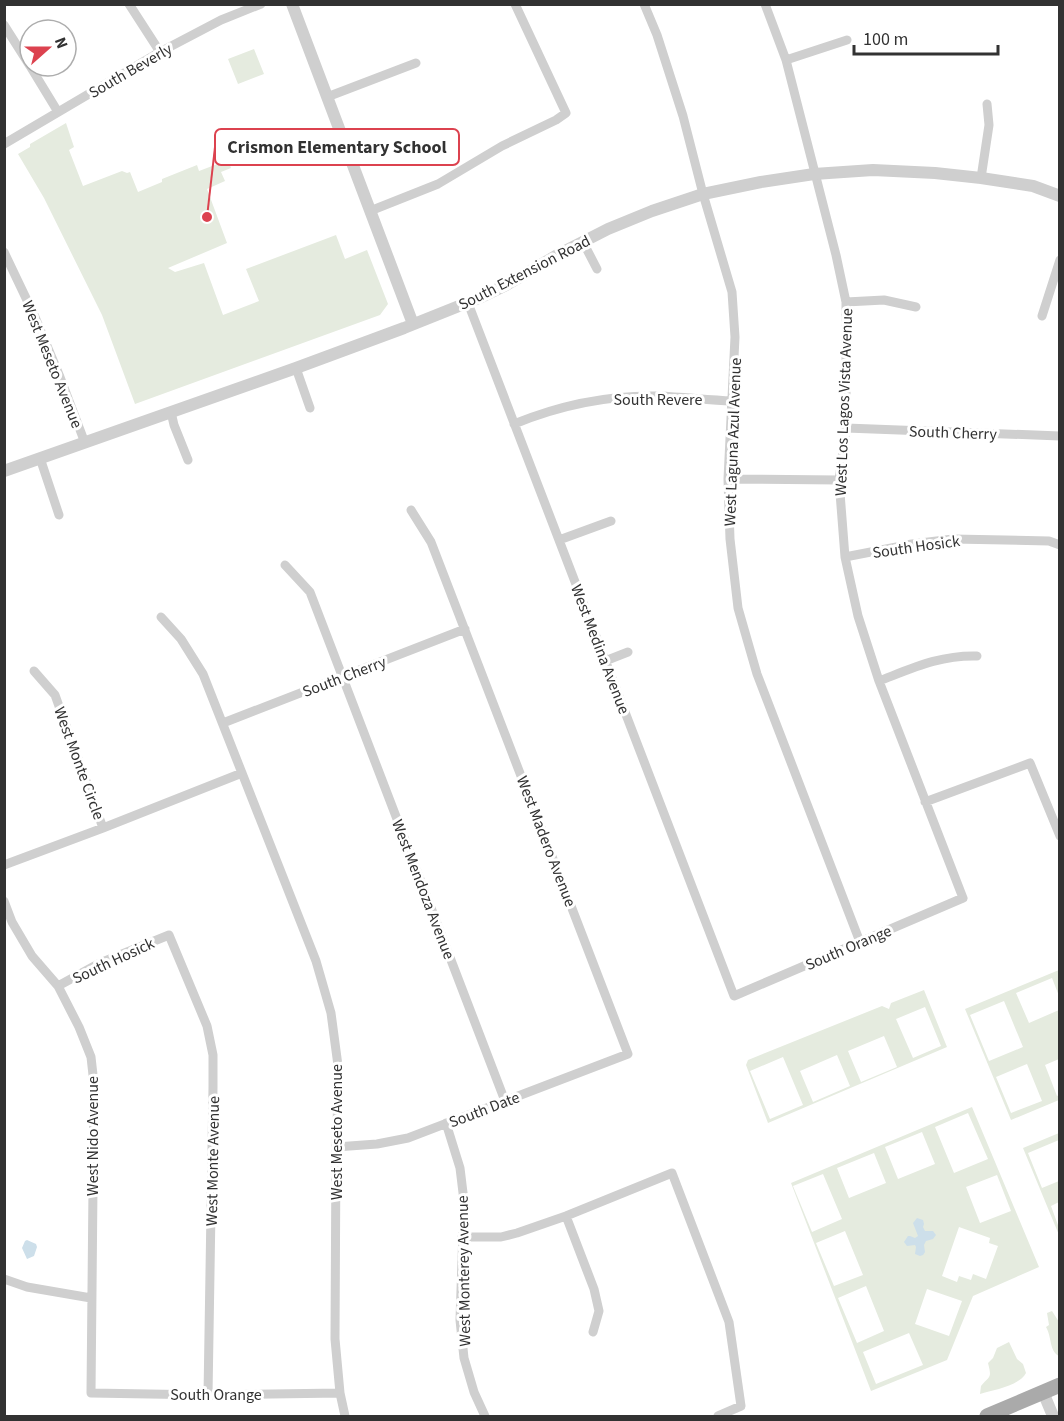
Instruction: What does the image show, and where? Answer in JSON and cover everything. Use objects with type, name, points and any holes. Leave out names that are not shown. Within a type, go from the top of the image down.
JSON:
[{"type":"main road","points":[[987,1416],[1059,1385]]},
{"type":"street","points":[[129,4],[160,52]]},
{"type":"street","name":"South Beverly","points":[[4,144],[160,52],[221,20],[261,4]]},
{"type":"street","points":[[292,4],[413,324]]},
{"type":"street","points":[[370,211],[438,184],[502,146],[566,113],[515,4]]},
{"type":"street","name":"West Laguna Azul Avenue","points":[[644,4],[657,35],[683,116],[703,195],[732,292],[735,338],[728,479],[730,539],[738,608],[757,674],[860,942]]},
{"type":"street","name":"West Los Lagos Vista Avenue","points":[[765,4],[786,60],[846,302],[846,428],[839,480],[845,557],[858,616],[879,681],[963,898]]},
{"type":"street","points":[[4,25],[18,47]]},
{"type":"street","points":[[786,60],[847,40]]},
{"type":"street","points":[[327,97],[416,63]]},
{"type":"street","points":[[37,78],[58,112]]},
{"type":"street","points":[[981,178],[990,125],[987,104]]},
{"type":"street","name":"South Extension Road","points":[[4,471],[296,368],[468,303],[506,285],[553,257],[608,229],[652,211],[703,195],[762,182],[814,174],[873,170],[981,178],[1033,186],[1059,196]]},
{"type":"street","points":[[583,242],[597,269]]},
{"type":"street","name":"West Meseto Avenue","points":[[4,252],[56,367],[85,443]]},
{"type":"street","points":[[1042,316],[1059,260]]},
{"type":"street","points":[[846,302],[884,300],[916,307]]},
{"type":"street","name":"West Medina Avenue","points":[[468,303],[734,996]]},
{"type":"street","points":[[296,368],[310,408]]},
{"type":"street","name":"South Revere","points":[[514,424],[549,411],[596,400],[660,396],[732,402]]},
{"type":"street","points":[[171,412],[188,460]]},
{"type":"street","name":"South Cherry","points":[[846,428],[1059,436]]},
{"type":"street","points":[[40,458],[59,515]]},
{"type":"street","points":[[728,479],[839,480]]},
{"type":"street","name":"West Madero Avenue","points":[[411,510],[431,542],[628,1054]]},
{"type":"street","points":[[559,540],[611,521]]},
{"type":"street","name":"South Hosick","points":[[845,557],[952,539],[1049,541],[1059,544]]},
{"type":"street","name":"West Mendoza Avenue","points":[[285,565],[310,592],[505,1101]]},
{"type":"street","name":"West Meseto Avenue","points":[[161,617],[181,639],[203,674],[316,961],[331,1013],[339,1073],[336,1147],[335,1339],[340,1393],[345,1416]]},
{"type":"street","name":"South Cherry","points":[[223,723],[465,629]]},
{"type":"street","points":[[605,661],[628,652]]},
{"type":"street","points":[[879,681],[934,660],[977,656]]},
{"type":"street","name":"West Monte Circle","points":[[34,671],[55,695],[103,828]]},
{"type":"street","points":[[925,802],[1030,763],[1059,836]]},
{"type":"street","points":[[4,865],[242,773]]},
{"type":"street","name":"South Orange","points":[[734,996],[963,898]]},
{"type":"street","name":"West Nido Avenue","points":[[4,902],[12,922],[32,956],[58,986],[91,1057],[94,1084],[91,1394]]},
{"type":"street","name":"South Hosick","points":[[58,986],[100,963],[169,935]]},
{"type":"street","name":"West Monte Avenue","points":[[169,935],[207,1026],[213,1055],[208,1395]]},
{"type":"street","name":"South Date","points":[[336,1147],[377,1144],[408,1138],[628,1054]]},
{"type":"street","name":"West Monterey Avenue","points":[[446,1123],[460,1168],[464,1201],[460,1320],[464,1358],[474,1392],[485,1416]]},
{"type":"street","points":[[462,1237],[501,1237],[566,1216],[672,1173],[729,1322],[741,1406],[718,1416]]},
{"type":"street","points":[[566,1216],[594,1289],[599,1311],[592,1332]]},
{"type":"street","points":[[4,1279],[27,1287],[91,1298]]},
{"type":"street","points":[[1043,1392],[1053,1416]]},
{"type":"street","name":"South Orange","points":[[91,1394],[340,1393]]},
{"type":"shaded area","points":[[254,49],[264,74],[238,84],[228,59]]},
{"type":"shaded area","points":[[66,123],[74,147],[69,150],[83,186],[122,171],[130,172],[138,192],[162,182],[162,179],[197,165],[199,171],[228,160],[231,168],[221,172],[225,181],[207,189],[227,243],[168,268],[175,272],[204,263],[223,315],[259,301],[246,269],[336,235],[345,259],[367,250],[388,304],[380,315],[135,404],[102,315],[44,198],[18,154],[30,147],[30,144]]},
{"type":"shaded area","points":[[1059,970],[1059,996],[1052,978],[1016,993],[1029,1023],[1059,1010],[1059,1059],[1045,1065],[1057,1096],[1059,1095],[1059,1100],[1011,1120],[965,1009]],"holes":[[[1004,1001],[1023,1047],[989,1061],[970,1015]],[[1027,1064],[1042,1101],[1011,1113],[996,1077]]]},
{"type":"shaded area","points":[[924,990],[947,1047],[768,1123],[746,1065],[748,1060],[882,1006],[889,1009],[891,1003]],"holes":[[[925,1007],[941,1046],[913,1058],[896,1019]],[[884,1036],[897,1067],[861,1082],[848,1051]],[[837,1055],[850,1086],[813,1102],[800,1071]],[[783,1057],[803,1105],[770,1119],[750,1071]]]},
{"type":"shaded area","points":[[972,1107],[1039,1267],[973,1296],[947,1360],[871,1391],[791,1183]],"holes":[[[968,1113],[988,1159],[954,1173],[935,1127]],[[922,1132],[935,1164],[898,1179],[885,1147]],[[874,1153],[886,1183],[849,1198],[837,1168]],[[823,1174],[842,1219],[812,1232],[793,1186]],[[997,1175],[1011,1211],[980,1223],[966,1187]],[[959,1227],[990,1238],[989,1243],[998,1246],[986,1279],[973,1274],[971,1280],[959,1276],[957,1282],[942,1276]],[[845,1231],[863,1275],[834,1286],[816,1243]],[[866,1286],[884,1331],[857,1343],[838,1298]],[[927,1289],[962,1301],[949,1336],[915,1324]],[[909,1333],[923,1365],[876,1384],[863,1352]]]},
{"type":"shaded area","points":[[1059,1133],[1059,1140],[1028,1153],[1042,1188],[1059,1181],[1059,1202],[1051,1206],[1059,1228],[1059,1235],[1023,1148]]},
{"type":"shaded area","points":[[1052,1311],[1059,1322],[1059,1356],[1052,1347],[1046,1327],[1049,1325],[1047,1313]]},
{"type":"shaded area","points":[[1009,1342],[1026,1373],[1012,1384],[980,1394],[981,1386],[990,1374],[988,1363],[997,1348]]},
{"type":"water","points":[[917,1218],[923,1220],[925,1231],[933,1231],[936,1235],[933,1239],[926,1241],[925,1252],[920,1256],[915,1254],[915,1245],[907,1246],[904,1242],[908,1236],[915,1238],[918,1236],[913,1223]]},
{"type":"water","points":[[27,1240],[36,1244],[37,1247],[34,1256],[27,1259],[22,1248]]},
{"type":"place","name":"Crismon Elementary School","points":[[207,217]]}]
